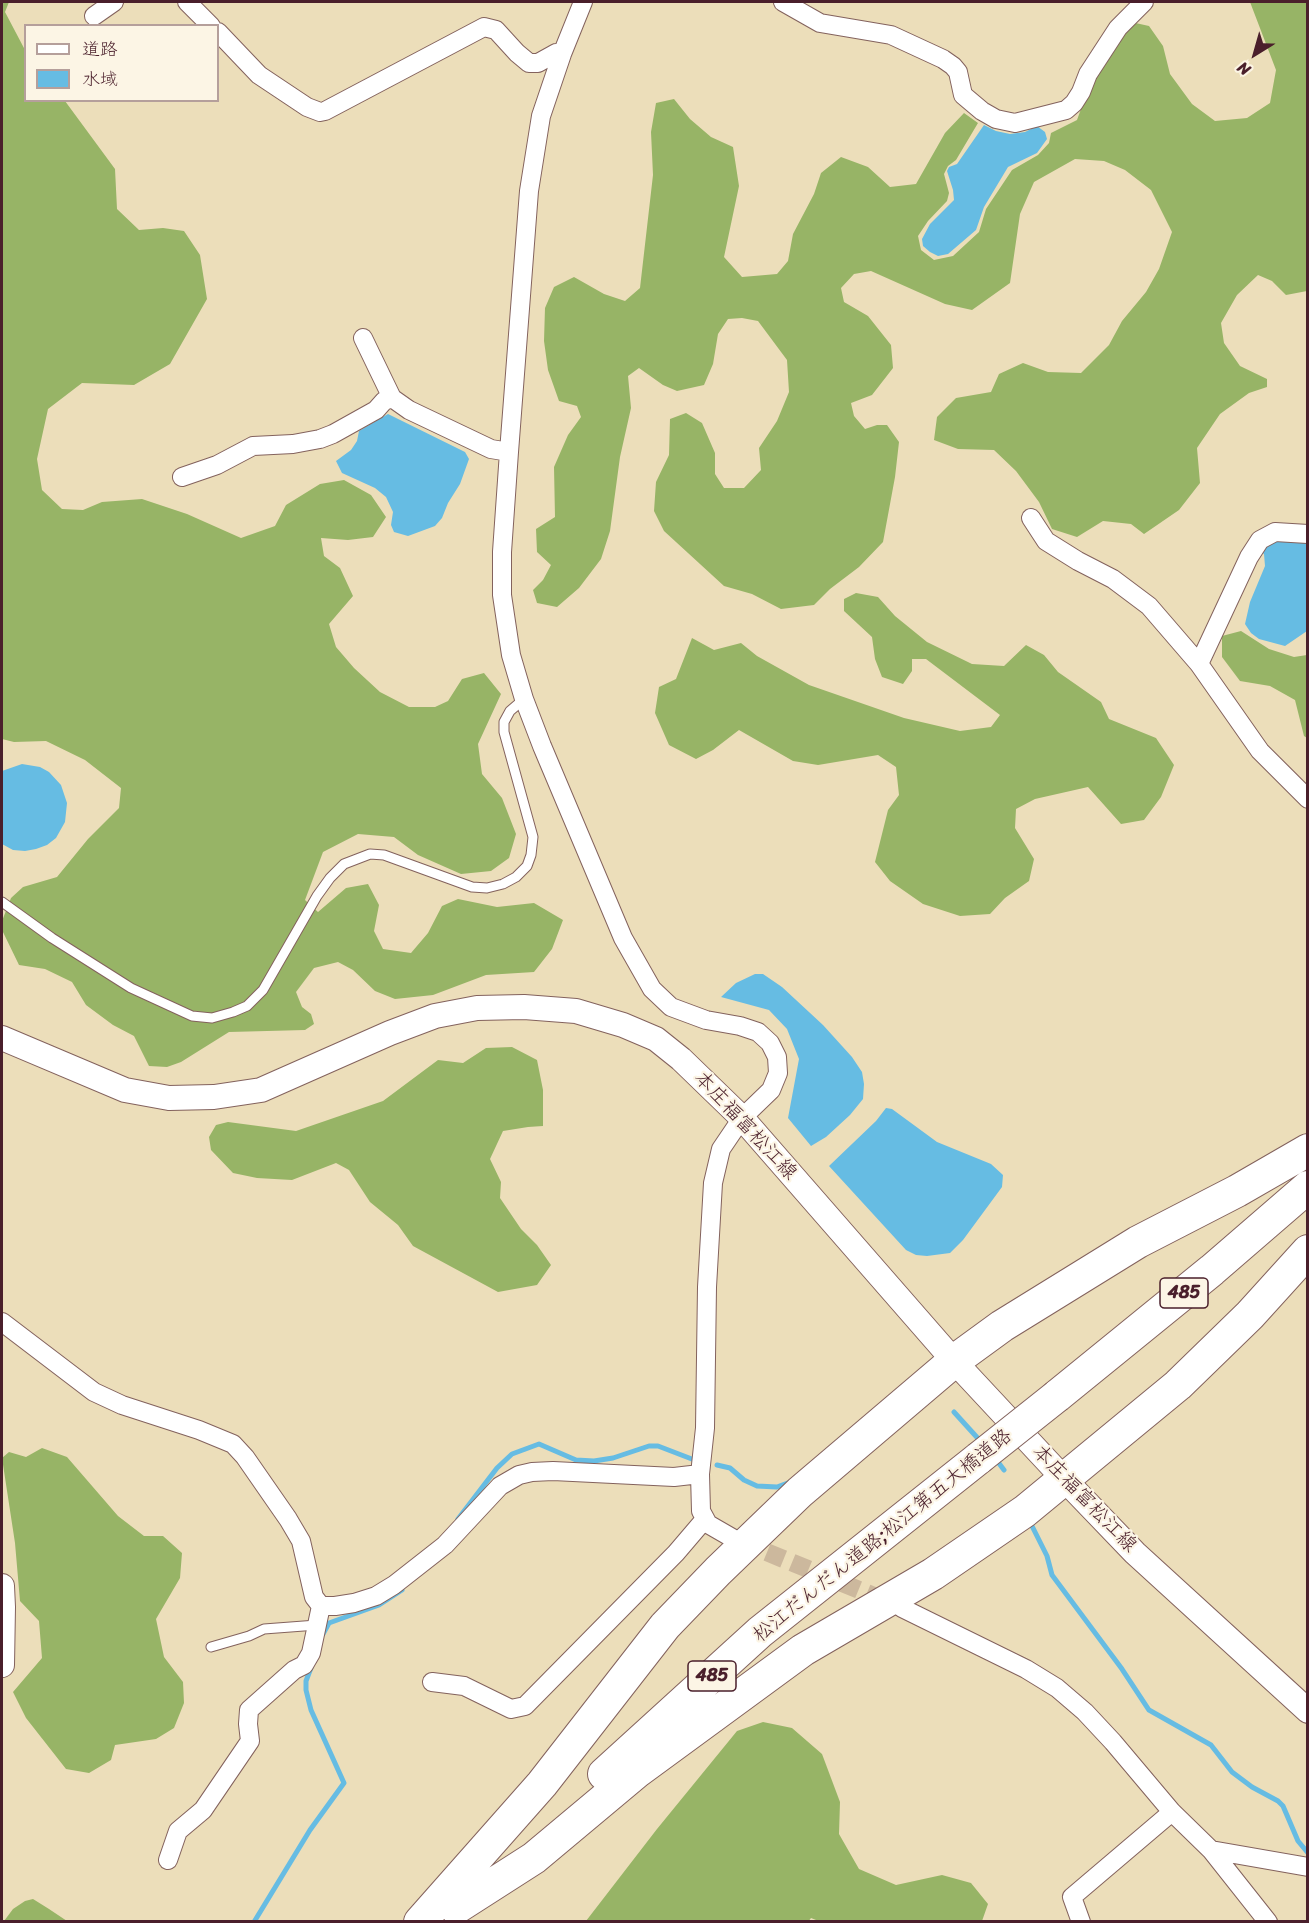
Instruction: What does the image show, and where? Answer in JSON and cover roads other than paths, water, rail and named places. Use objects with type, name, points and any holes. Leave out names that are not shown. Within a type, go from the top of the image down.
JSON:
[{"type":"highway","points":[[420,1922],[542,1784],[665,1626],[800,1492],[954,1361],[1002,1326],[1138,1242],[1237,1191],[1308,1150]]},
{"type":"highway","name":"松江だんだん道路;松江第五大橋道路","points":[[449,1915],[760,1632],[1057,1396],[1212,1270],[1308,1187]]},
{"type":"highway","points":[[449,1915],[534,1858],[638,1772],[802,1650],[933,1574],[1025,1511],[1178,1385],[1250,1315],[1308,1251]]},
{"type":"main road","name":"本庄福富松江線","points":[[2,1038],[125,1090],[169,1098],[214,1097],[261,1090],[390,1033],[435,1016],[477,1008],[524,1007],[576,1011],[623,1025],[656,1039],[681,1059],[742,1118],[954,1361],[1064,1479],[1136,1553],[1308,1711]]},
{"type":"main road","points":[[2,1586],[2,1665]]},
{"type":"street","points":[[94,16],[114,2]]},
{"type":"street","points":[[187,2],[209,24]]},
{"type":"street","points":[[583,2],[541,116],[529,191],[502,552],[502,595],[511,655],[524,699],[622,938],[652,989],[671,1007],[706,1020],[758,1032],[770,1043],[777,1057],[778,1073],[771,1090],[742,1118],[721,1149],[713,1183],[707,1287],[705,1428],[700,1474],[701,1510],[714,1529],[734,1539]]},
{"type":"street","points":[[783,2],[820,23],[891,35],[943,59],[958,72],[963,95],[996,119],[1015,123],[1066,110],[1074,103],[1088,74],[1118,28],[1145,3]]},
{"type":"street","points":[[219,33],[259,75],[307,107],[320,112],[484,27],[496,30],[529,63],[538,63],[556,53],[562,54]]},
{"type":"street","points":[[363,338],[392,398],[410,410],[491,449],[509,452]]},
{"type":"street","points":[[182,477],[216,465],[253,446],[292,444],[333,434],[376,410],[384,401],[392,398]]},
{"type":"street","points":[[1031,518],[1046,541],[1113,579],[1149,606],[1199,664],[1260,751],[1308,798]]},
{"type":"street","points":[[1199,664],[1249,557],[1260,540],[1275,532],[1308,534]]},
{"type":"street","points":[[2,1322],[94,1392],[122,1405],[199,1430],[233,1444],[245,1457],[301,1541],[314,1597],[321,1606],[311,1653],[304,1665],[294,1670],[249,1710],[250,1741],[203,1810],[178,1831],[168,1860]]},
{"type":"street","points":[[321,1606],[354,1603],[376,1596],[394,1585],[445,1545],[500,1486],[519,1475],[553,1471],[674,1477],[700,1474]]},
{"type":"street","points":[[432,1682],[464,1686],[511,1709],[525,1706],[676,1553],[705,1519]]},
{"type":"street","points":[[902,1608],[1026,1669],[1057,1688],[1085,1712],[1172,1812],[1211,1850],[1268,1922]]},
{"type":"street","points":[[1081,1922],[1072,1897],[1172,1812]]},
{"type":"street","points":[[1211,1850],[1308,1867]]},
{"type":"lane","points":[[2,902],[52,938],[131,988],[192,1016],[212,1018],[233,1012],[246,1006],[262,990],[317,896],[344,864],[370,854],[384,855],[472,887],[487,888],[503,884],[516,877],[527,866],[533,837],[504,732],[504,722],[510,711],[524,699]]},
{"type":"lane","points":[[211,1647],[249,1636],[264,1629],[317,1625]]},
{"type":"water","points":[[984,125],[1010,134],[1025,132],[1037,126],[1045,132],[1047,139],[1037,153],[1008,167],[984,207],[976,230],[948,254],[938,256],[923,246],[922,239],[930,224],[954,200],[947,171],[949,167],[957,164]]},
{"type":"water","points":[[388,414],[465,452],[469,459],[460,484],[442,518],[435,526],[408,536],[394,532],[391,525],[393,512],[386,497],[375,488],[342,473],[336,461],[351,450],[357,441],[359,431]]},
{"type":"water","points":[[1272,538],[1307,539],[1307,631],[1285,646],[1259,639],[1245,624],[1250,602],[1265,566],[1264,554],[1258,550]]},
{"type":"water","points":[[22,764],[40,767],[49,772],[61,785],[67,803],[65,822],[56,838],[47,845],[25,851],[13,850],[2,844],[2,771]]},
{"type":"water","points":[[755,974],[763,974],[782,987],[823,1025],[852,1057],[862,1072],[863,1099],[850,1115],[826,1137],[811,1146],[788,1118],[799,1059],[787,1029],[769,1010],[721,997],[736,983]]},
{"type":"water","points":[[886,1108],[892,1109],[937,1142],[991,1164],[1003,1175],[1002,1187],[963,1240],[950,1253],[927,1256],[916,1255],[906,1250],[829,1166],[876,1121]]},
{"type":"waterway","points":[[954,1412],[983,1444]]},
{"type":"waterway","points":[[458,1519],[497,1468],[512,1454],[539,1444],[576,1460],[594,1461],[613,1458],[649,1446],[658,1446],[697,1461]]},
{"type":"waterway","points":[[995,1458],[1004,1470]]},
{"type":"waterway","points":[[717,1465],[730,1468],[744,1480],[757,1486],[777,1487],[793,1481]]},
{"type":"waterway","points":[[1031,1524],[1047,1556],[1052,1575],[1122,1669],[1149,1710],[1211,1745],[1232,1772],[1252,1787],[1278,1801],[1283,1806],[1298,1841],[1308,1853]]},
{"type":"waterway","points":[[323,1634],[329,1623],[379,1605],[402,1590]]},
{"type":"waterway","points":[[254,1922],[310,1830],[344,1783],[311,1710],[306,1681],[312,1665]]},
{"type":"tunnel","points":[[742,1542],[891,1603]]}]
